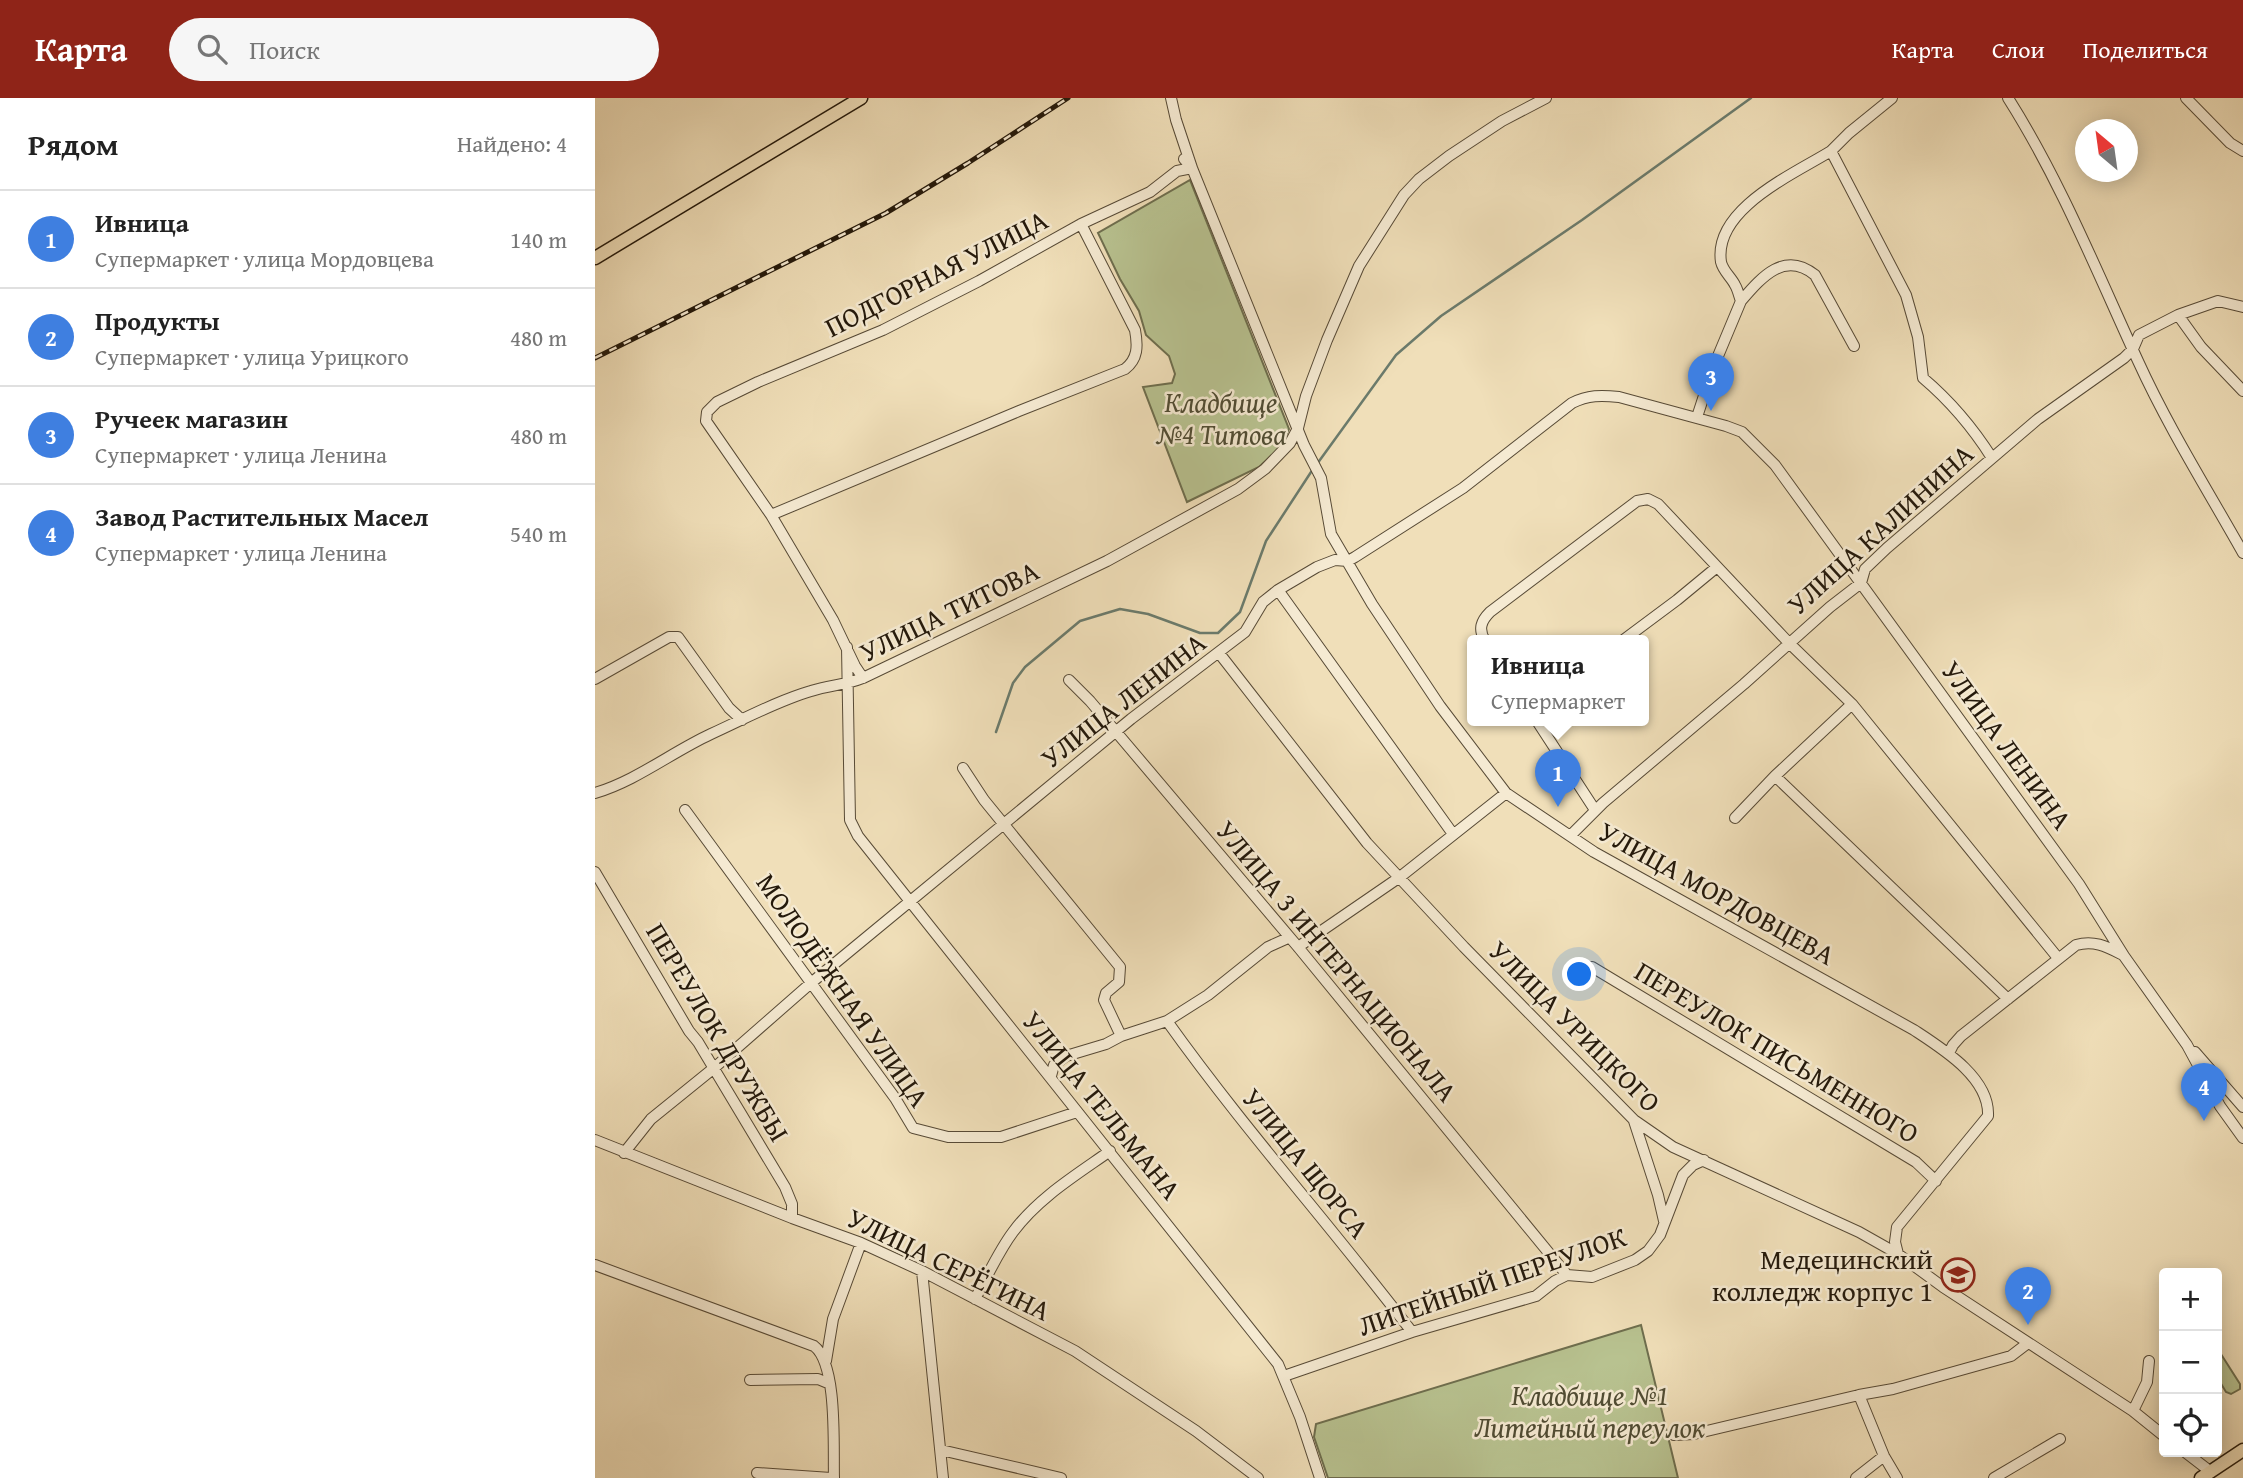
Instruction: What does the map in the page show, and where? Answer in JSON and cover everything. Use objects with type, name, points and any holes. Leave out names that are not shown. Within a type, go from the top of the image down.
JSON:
[{"type":"main road","points":[[595,258],[861,98]]},
{"type":"main road","points":[[2206,1475],[2243,1450]]},
{"type":"street","points":[[1171,98],[1175,120],[1192,168],[1298,428]]},
{"type":"street","name":"УЛИЦА ТИТОВА","points":[[595,793],[612,787],[681,748],[809,691],[847,685],[863,678],[1107,561],[1238,489],[1265,469],[1290,443],[1298,428],[1306,396],[1327,340],[1359,266],[1403,195],[1449,156],[1502,121],[1546,98]]},
{"type":"street","points":[[1741,301],[1721,258],[1725,234],[1733,219],[1745,206],[1831,151],[1892,98]]},
{"type":"street","points":[[2008,98],[2076,225],[2171,425],[2243,552]]},
{"type":"street","points":[[2186,98],[2230,143],[2243,151]]},
{"type":"street","points":[[1831,151],[1906,295],[1918,337],[1923,377],[1941,393],[1981,440],[1992,458]]},
{"type":"street","points":[[1184,159],[1192,168]]},
{"type":"street","name":"ПОДГОРНАЯ УЛИЦА","points":[[771,515],[706,421],[707,412],[717,402],[883,330],[979,281],[1081,224],[1150,192],[1177,171],[1192,168]]},
{"type":"street","points":[[863,678],[771,515],[1125,369],[1134,362],[1138,344],[1135,330],[1081,224]]},
{"type":"street","points":[[1697,417],[1713,368],[1741,301],[1761,277],[1773,270],[1798,264],[1815,275],[1854,346]]},
{"type":"street","name":"УЛИЦА КАЛИНИНА","points":[[1570,836],[1595,810],[1861,583],[1865,569],[1887,548],[2038,419],[2124,358],[2133,349],[2139,335],[2178,315],[2218,301],[2243,306]]},
{"type":"street","points":[[2178,315],[2201,347],[2243,391]]},
{"type":"street","name":"УЛИЦА ЛЕНИНА","points":[[624,1153],[651,1119],[811,983],[1179,681],[1245,632],[1263,602],[1278,590],[1317,566],[1335,560],[1348,561],[1463,488],[1572,403],[1585,397],[1601,395],[1697,417],[1742,432],[1775,465],[2080,884],[2124,956],[2187,1045],[2220,1106],[2243,1138]]},
{"type":"street","name":"УЛИЦА МОРДОВЦЕВА","points":[[1298,428],[1304,446],[1318,470],[1326,497],[1331,534],[1384,625],[1440,706],[1506,793],[1570,836],[1914,1030],[1949,1053],[1981,1088],[1989,1102],[1988,1116],[1936,1181]]},
{"type":"street","points":[[1290,443],[1297,442],[1304,446]]},
{"type":"street","points":[[1482,635],[1481,625],[1490,612],[1637,501],[1648,499],[1658,504],[1789,643],[1852,704],[2058,958]]},
{"type":"street","points":[[1630,635],[1717,567]]},
{"type":"street","points":[[1278,590],[1453,834]]},
{"type":"street","points":[[595,679],[669,637],[678,637],[729,708],[742,720]]},
{"type":"street","name":"УЛИЦА ТЕЛЬМАНА","points":[[847,647],[850,820],[858,836],[1244,1320],[1285,1376],[1319,1478]]},
{"type":"street","name":"УЛИЦА УРИЦКОГО","points":[[1219,653],[1367,843],[1464,947],[1634,1120],[1673,1147],[1859,1232],[1898,1254],[2133,1411],[2159,1432]]},
{"type":"street","name":"УЛИЦА 3 ИНТЕРНАЦИОНАЛА","points":[[1069,680],[1116,732],[1288,938],[1299,947],[1567,1275]]},
{"type":"street","points":[[1735,818],[1775,776],[1852,704]]},
{"type":"street","points":[[1540,726],[1595,810]]},
{"type":"street","points":[[963,768],[984,800],[1120,967],[1119,982],[1106,993],[1104,1000],[1121,1036]]},
{"type":"street","points":[[1775,776],[2008,999]]},
{"type":"street","points":[[1299,947],[1400,877],[1506,793]]},
{"type":"street","name":"МОЛОДЁЖНАЯ УЛИЦА","points":[[685,810],[895,1098],[913,1128],[948,1137],[1001,1137],[1077,1112]]},
{"type":"street","name":"ПЕРЕУЛОК ДРУЖБЫ","points":[[595,872],[785,1186],[792,1204],[792,1218]]},
{"type":"street","points":[[1051,1076],[1054,1065],[1066,1056],[1167,1021],[1208,995],[1268,947],[1288,938]]},
{"type":"street","points":[[1949,1053],[1961,1036],[2076,945],[2088,941],[2108,947],[2124,956]]},
{"type":"street","name":"ПЕРЕУЛОК ПИСЬМЕННОГО","points":[[1592,967],[1916,1162],[1936,1181]]},
{"type":"street","name":"УЛИЦА ЩОРСА","points":[[1167,1021],[1209,1080],[1412,1332]]},
{"type":"street","points":[[2187,1045],[2243,1107]]},
{"type":"street","points":[[1634,1120],[1664,1221]]},
{"type":"street","name":"УЛИЦА СЕРЁГИНА","points":[[595,1140],[861,1243],[922,1271],[1075,1351],[1196,1431],[1258,1478]]},
{"type":"street","points":[[975,1299],[1012,1233],[1034,1208],[1059,1186],[1110,1151]]},
{"type":"street","name":"ЛИТЕЙНЫЙ ПЕРЕУЛОК","points":[[1285,1376],[1412,1332],[1536,1296],[1567,1275],[1592,1277],[1635,1260],[1648,1251],[1660,1235],[1683,1175],[1693,1165],[1704,1160]]},
{"type":"street","points":[[1898,1254],[1895,1242],[1897,1227],[1936,1181]]},
{"type":"street","points":[[826,1361],[833,1319],[861,1243]]},
{"type":"street","points":[[595,1265],[814,1346],[821,1351],[826,1361],[830,1384],[832,1478],[757,1473]]},
{"type":"street","points":[[922,1271],[943,1478]]},
{"type":"street","points":[[1674,1434],[1693,1434],[1893,1389],[2011,1356],[2028,1343]]},
{"type":"street","points":[[2133,1411],[2147,1382],[2149,1361]]},
{"type":"street","points":[[750,1380],[818,1379],[830,1384]]},
{"type":"street","points":[[1859,1395],[1884,1457],[1897,1478]]},
{"type":"street","points":[[1994,1478],[2060,1439]]},
{"type":"street","points":[[941,1450],[1061,1478]]},
{"type":"street","points":[[1856,1478],[1884,1457]]},
{"type":"street","points":[[2190,1457],[2206,1475]]},
{"type":"green space","name":"Кладбище №4 Титова","points":[[1190,180],[1289,429],[1281,447],[1259,467],[1187,502],[1143,387],[1172,383],[1175,374],[1169,356],[1146,335],[1139,311],[1098,233]]},
{"type":"green space","name":"Кладбище №1 Литейный переулок","points":[[1641,1325],[1678,1478],[1328,1478],[1314,1437],[1316,1424]]},
{"type":"green space","points":[[2222,1356],[2240,1384],[2240,1389],[2231,1394],[2222,1385]]},
{"type":"waterway","points":[[1317,464],[1396,355],[1441,316],[1582,220],[1751,98]]},
{"type":"waterway","points":[[996,732],[1013,683],[1025,667],[1080,621],[1120,609],[1148,614],[1200,633],[1218,633],[1240,612],[1266,541],[1313,469]]},
{"type":"railway","points":[[595,358],[886,213],[1068,98]]},
{"type":"place","name":"Ручеек магазин","points":[[1711,411]]},
{"type":"place","name":"Ивница","points":[[1558,807]]},
{"type":"place","name":"Завод Растительных Масел","points":[[2204,1121]]},
{"type":"place","name":"Медецинский колледж корпус 1","points":[[1958,1275]]},
{"type":"place","name":"Продукты","points":[[2028,1325]]}]
